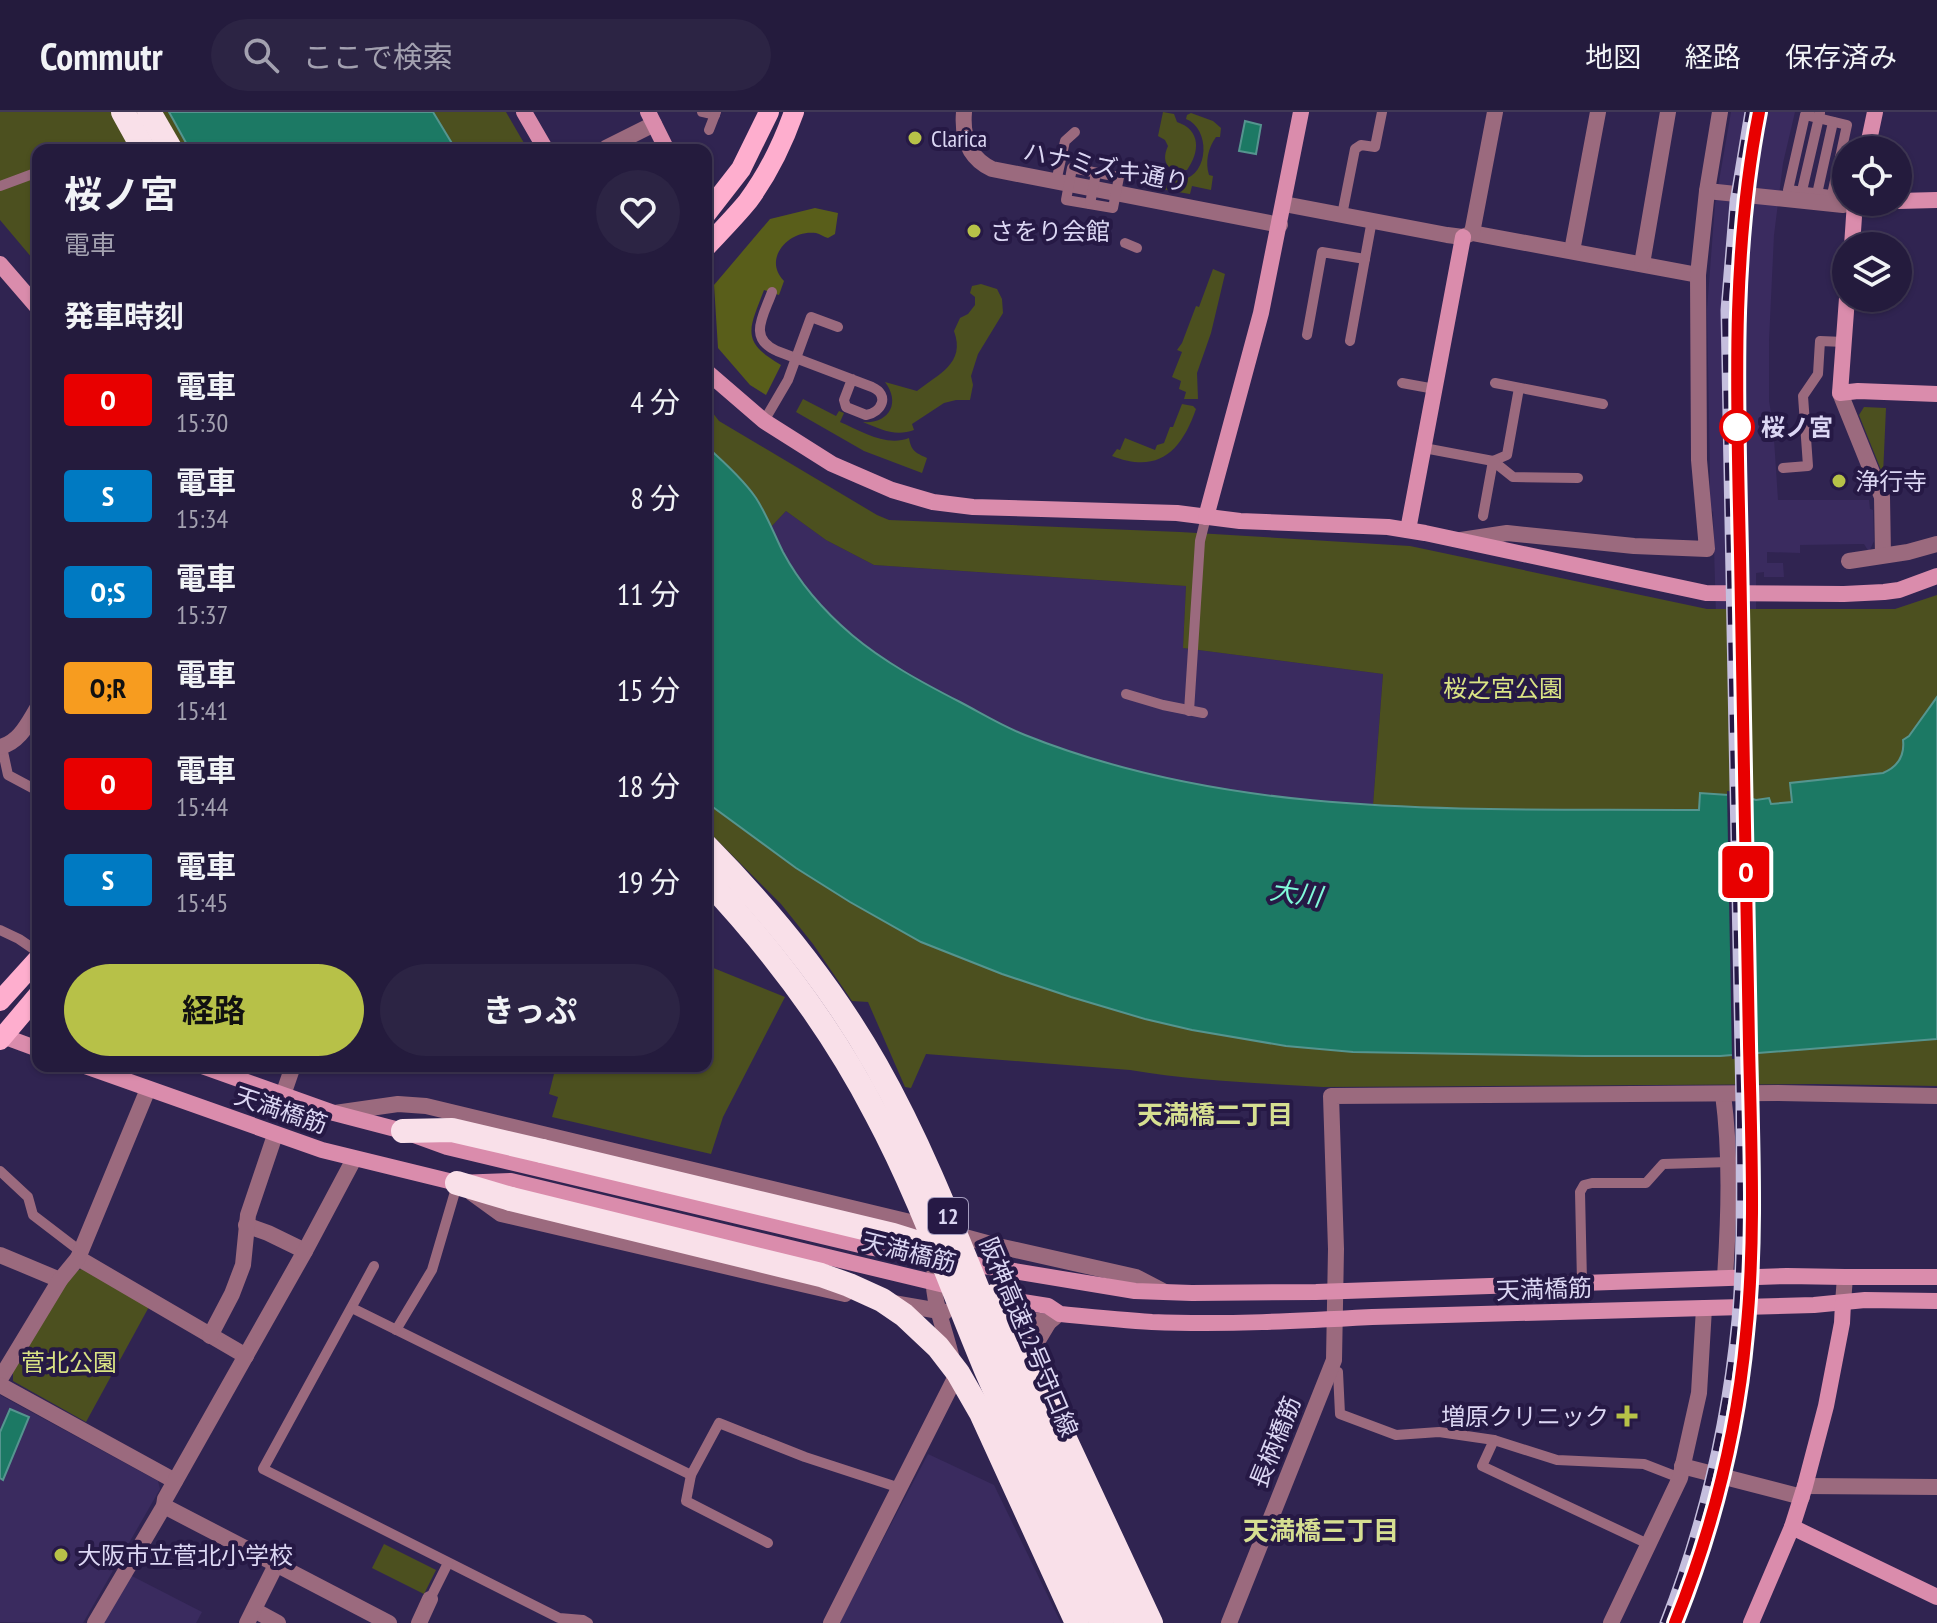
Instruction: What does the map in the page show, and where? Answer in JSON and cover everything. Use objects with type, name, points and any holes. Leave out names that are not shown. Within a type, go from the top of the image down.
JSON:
[{"type":"highway","points":[[123,112],[141,144]]},
{"type":"highway","points":[[149,112],[168,144]]},
{"type":"highway","name":"阪神高速12号守口線","points":[[712,853],[788,937],[832,995],[898,1105],[939,1194],[1046,1449],[1127,1623]]},
{"type":"highway","name":"12","points":[[712,886],[786,971],[837,1043],[878,1116],[918,1203],[1008,1420],[1102,1623]]},
{"type":"highway","points":[[403,1131],[452,1130],[542,1151],[893,1235],[942,1250],[965,1264],[984,1279],[1005,1312],[1151,1623]]},
{"type":"highway","points":[[457,1183],[821,1275],[863,1290],[904,1315],[938,1347],[981,1413],[1077,1623]]},
{"type":"main road","points":[[712,240],[748,201],[762,180],[784,140],[794,112]]},
{"type":"main road","points":[[712,206],[741,169],[765,115]]},
{"type":"main road","points":[[1,998],[32,965]]},
{"type":"main road","points":[[1,1037],[32,1006]]},
{"type":"street","points":[[524,112],[543,144]]},
{"type":"street","name":"ハナミズキ通り","points":[[964,112],[966,143],[984,166],[1280,225]]},
{"type":"street","points":[[1206,517],[1261,313],[1301,112]]},
{"type":"street","points":[[1408,530],[1495,112]]},
{"type":"street","points":[[1572,251],[1598,112]]},
{"type":"street","points":[[1642,264],[1668,112]]},
{"type":"street","points":[[1458,540],[1507,533],[1634,546],[1707,549],[1697,497],[1698,275],[1720,112]]},
{"type":"street","points":[[1870,136],[1875,112]]},
{"type":"street","points":[[612,144],[651,118],[664,144]]},
{"type":"street","points":[[1707,191],[1832,200]]},
{"type":"street","points":[[1912,201],[1937,200]]},
{"type":"street","points":[[1284,204],[1698,275]]},
{"type":"street","points":[[0,264],[32,301]]},
{"type":"street","points":[[1846,312],[1840,393],[1882,497],[1883,555]]},
{"type":"street","points":[[712,376],[764,421],[832,464],[892,490],[933,502],[973,507],[1177,513],[1240,521],[1388,527],[1706,593],[1884,592],[1899,590],[1937,576]]},
{"type":"street","points":[[1840,393],[1937,394]]},
{"type":"street","points":[[1849,561],[1937,544]]},
{"type":"street","points":[[1,747],[23,732],[32,717]]},
{"type":"street","points":[[1,998],[32,1003]]},
{"type":"street","points":[[1,1037],[32,1047]]},
{"type":"street","name":"天満橋筋","points":[[101,1072],[275,1135],[354,1159],[457,1183],[511,1181],[984,1296],[1048,1306],[1054,1318],[1191,1323],[1814,1305],[1865,1300],[1937,1301]]},
{"type":"street","name":"天満橋筋","points":[[219,1072],[334,1113],[403,1131],[447,1147],[868,1247],[1108,1288],[1224,1293],[1725,1277],[1937,1277]]},
{"type":"street","points":[[283,1095],[291,1072]]},
{"type":"street","points":[[148,1089],[79,1254],[60,1280],[0,1382],[175,1481]]},
{"type":"street","points":[[1725,1277],[1729,1162],[1723,1094],[1937,1096]]},
{"type":"street","name":"長柄橋筋","points":[[1229,1623],[1334,1360],[1336,1249],[1331,1096],[1723,1094]]},
{"type":"street","points":[[334,1113],[398,1104],[426,1106],[1136,1277],[1165,1292]]},
{"type":"street","points":[[210,1336],[243,1265],[246,1225],[275,1135]]},
{"type":"street","points":[[95,1623],[164,1506],[165,1499],[354,1159]]},
{"type":"street","points":[[457,1183],[501,1214],[858,1297],[938,1312],[1054,1318]]},
{"type":"street","points":[[246,1225],[305,1251]]},
{"type":"street","points":[[79,1254],[246,1356]]},
{"type":"street","points":[[0,1255],[60,1280]]},
{"type":"street","points":[[831,1623],[955,1378],[933,1282],[936,1267],[944,1260]]},
{"type":"street","points":[[1751,1623],[1792,1527],[1803,1491],[1826,1406],[1842,1323],[1845,1277]]},
{"type":"street","points":[[858,1297],[902,1322],[929,1346],[955,1378],[1009,1463],[1087,1623]]},
{"type":"street","points":[[1611,1623],[1681,1472],[1699,1393],[1704,1308]]},
{"type":"street","points":[[1034,1347],[1054,1318]]},
{"type":"street","points":[[953,1360],[967,1345],[993,1335],[1017,1338],[1034,1347],[1114,1524],[1163,1623]]},
{"type":"street","points":[[1681,1472],[1803,1491],[1937,1487]]},
{"type":"street","points":[[164,1506],[389,1623]]},
{"type":"street","points":[[1792,1527],[1937,1597]]},
{"type":"street","points":[[276,1565],[250,1617],[278,1623]]},
{"type":"street","points":[[419,1623],[430,1599]]},
{"type":"lane","points":[[702,112],[715,114],[709,130]]},
{"type":"lane","points":[[1342,215],[1355,149],[1361,145],[1375,147],[1382,112]]},
{"type":"lane","points":[[1820,115],[1801,196],[1788,190],[1805,115],[1820,115],[1847,125],[1826,198]]},
{"type":"lane","points":[[1826,198],[1828,146],[1833,122]]},
{"type":"lane","points":[[1056,182],[1065,141],[1075,132]]},
{"type":"lane","points":[[1813,143],[1828,146]]},
{"type":"lane","points":[[1072,168],[1096,173],[1119,176],[1113,208],[1066,200],[1072,168]]},
{"type":"lane","points":[[1090,204],[1096,173]]},
{"type":"lane","points":[[0,186],[32,174]]},
{"type":"lane","points":[[1350,341],[1372,220]]},
{"type":"lane","points":[[1125,243],[1137,248]]},
{"type":"lane","points":[[1307,335],[1322,252],[1365,259]]},
{"type":"lane","points":[[772,292],[760,325],[760,337],[765,345],[852,379]]},
{"type":"lane","points":[[764,421],[788,380],[811,317],[838,327]]},
{"type":"lane","points":[[1783,468],[1808,466],[1803,396],[1818,374],[1820,341],[1844,342]]},
{"type":"lane","points":[[1402,383],[1435,389]]},
{"type":"lane","points":[[1495,383],[1603,404]]},
{"type":"lane","points":[[1493,461],[1507,455],[1519,388]]},
{"type":"lane","points":[[1424,448],[1493,461],[1513,477],[1578,478]]},
{"type":"lane","points":[[1483,516],[1493,461]]},
{"type":"lane","points":[[1189,711],[1200,541],[1206,517]]},
{"type":"lane","points":[[1126,694],[1203,713]]},
{"type":"lane","points":[[1,747],[8,775],[32,788]]},
{"type":"lane","points":[[0,930],[32,948]]},
{"type":"lane","points":[[1582,1282],[1580,1192],[1584,1185],[1646,1183],[1663,1164],[1729,1162]]},
{"type":"lane","points":[[0,1171],[28,1197],[33,1215],[79,1254]]},
{"type":"lane","points":[[396,1330],[432,1270],[457,1183]]},
{"type":"lane","points":[[374,1266],[263,1469],[559,1618],[588,1623]]},
{"type":"lane","points":[[352,1308],[691,1475]]},
{"type":"lane","points":[[1330,1369],[1338,1372],[1340,1414],[1396,1435],[1439,1432],[1494,1440],[1557,1460],[1644,1464],[1681,1472]]},
{"type":"lane","points":[[768,1543],[686,1501],[691,1475],[719,1423],[805,1457],[900,1488]]},
{"type":"lane","points":[[1494,1440],[1482,1466],[1648,1544]]},
{"type":"lane","points":[[430,1599],[448,1563]]},
{"type":"shaded area","points":[[1731,112],[1795,112],[1783,163],[1774,235],[1769,341],[1769,401],[1778,500],[1869,500],[1870,509],[1873,510],[1874,541],[1869,552],[1864,544],[1860,544],[1800,545],[1800,553],[1767,552],[1767,563],[1783,563],[1784,577],[1764,577],[1764,572],[1756,573],[1756,616],[1716,617],[1713,512],[1709,507],[1707,310],[1715,204]]},
{"type":"shaded area","points":[[815,208],[838,213],[835,234],[828,238],[806,233],[782,247],[776,264],[784,281],[779,295],[764,290],[752,324],[753,341],[781,365],[766,395],[750,385],[718,348],[714,285],[770,219]]},
{"type":"shaded area","points":[[786,511],[826,540],[874,565],[1186,586],[1183,648],[1383,674],[1373,805],[1307,801],[1207,788],[1116,767],[1023,734],[937,690],[889,661],[854,637],[821,606],[783,553],[771,527]]},
{"type":"shaded area","name":"大阪市立菅北小学校","points":[[0,1395],[158,1481],[160,1489],[83,1623],[0,1622]]},
{"type":"shaded area","points":[[928,1454],[994,1485],[1061,1623],[839,1623]]},
{"type":"shaded area","name":"大阪市立菅北小学校","points":[[130,1575],[202,1612],[196,1623],[103,1623]]},
{"type":"green space","points":[[0,112],[169,112],[187,144],[32,144],[32,258],[0,220]]},
{"type":"green space","points":[[433,112],[506,112],[525,144],[452,144]]},
{"type":"green space","points":[[1163,112],[1174,114],[1177,122],[1191,130],[1194,136],[1196,149],[1187,170],[1172,170],[1166,162],[1168,146],[1158,136]]},
{"type":"green space","points":[[1191,113],[1213,121],[1221,128],[1220,137],[1216,137],[1208,155],[1209,175],[1213,176],[1211,190],[1192,186],[1190,194],[1148,187],[1150,175],[1182,180],[1198,169],[1204,151],[1203,141],[1194,124],[1186,119]]},
{"type":"green space","points":[[1213,269],[1225,274],[1211,333],[1197,373],[1198,399],[1184,399],[1186,392],[1179,389],[1181,381],[1172,377],[1182,352],[1177,350],[1196,306],[1199,307]]},
{"type":"green space","points":[[981,284],[997,289],[1002,299],[1003,313],[978,354],[971,376],[970,400],[944,403],[912,424],[914,430],[907,432],[888,431],[863,422],[880,420],[890,411],[892,397],[885,382],[917,391],[948,367],[956,352],[954,331],[960,318],[975,305],[975,297],[970,293],[972,286]]},
{"type":"green space","points":[[803,399],[836,416],[839,411],[844,413],[840,422],[874,437],[891,441],[909,438],[915,451],[927,458],[922,473],[864,451],[796,412]]},
{"type":"green space","points":[[1182,404],[1196,409],[1183,437],[1166,455],[1142,462],[1112,456],[1117,449],[1120,450],[1125,438],[1155,450],[1157,445],[1164,443]]},
{"type":"green space","points":[[1864,407],[1886,408],[1883,475],[1859,415]]},
{"type":"green space","name":"桜之宮公園","points":[[712,412],[719,421],[889,520],[1180,532],[1410,546],[1707,609],[1895,609],[1937,595],[1937,787],[1770,804],[1769,798],[1756,800],[1701,793],[1699,810],[1442,809],[1373,805],[1383,674],[1183,648],[1186,586],[874,565],[826,540],[786,511],[771,527],[755,497],[712,450]]},
{"type":"green space","points":[[712,806],[796,868],[921,942],[1071,997],[1192,1030],[1286,1046],[1353,1052],[1584,1056],[1720,1056],[1937,1039],[1937,1086],[1323,1087],[926,1054],[911,1088],[905,1087],[868,1002],[852,1001],[781,904],[712,835]]},
{"type":"green space","points":[[712,967],[785,997],[723,1117],[711,1154],[552,1117],[558,1097],[549,1094],[554,1072],[712,1072]]},
{"type":"green space","name":"菅北公園","points":[[85,1268],[150,1305],[86,1422],[13,1381],[13,1370],[72,1272]]},
{"type":"green space","points":[[384,1544],[436,1570],[424,1594],[372,1568]]},
{"type":"water","points":[[169,112],[433,112],[452,144],[187,144]]},
{"type":"water","points":[[1245,121],[1261,125],[1256,154],[1239,151]]},
{"type":"water","name":"大川","points":[[712,452],[756,498],[790,564],[814,597],[864,645],[904,672],[1025,735],[1106,763],[1189,783],[1273,796],[1442,808],[1699,810],[1700,793],[1756,800],[1769,798],[1771,804],[1792,802],[1790,783],[1883,773],[1892,768],[1901,756],[1903,740],[1937,697],[1937,1039],[1720,1056],[1353,1052],[1286,1046],[1145,1019],[1002,974],[921,942],[796,868],[712,806]]},
{"type":"water","points":[[10,1409],[29,1417],[3,1480],[0,1478],[0,1432]]},
{"type":"pier","points":[[1727,791],[1752,794],[1757,1057],[1732,1059]]},
{"type":"railway","points":[[1664,1623],[1701,1512],[1719,1436],[1732,1359],[1738,1293],[1740,1105],[1725,310],[1734,202],[1749,112]]},
{"type":"railway","points":[[1743,1364],[1748,1309]]},
{"type":"train","name":"O","points":[[1675,1623],[1712,1516],[1729,1447],[1748,1317],[1751,1105],[1737,310],[1744,204],[1759,112]]},
{"type":"place","name":"Clarica","points":[[915,138]]},
{"type":"place","name":"さをり会館","points":[[974,231]]},
{"type":"place","name":"桜ノ宮","points":[[1737,427]]},
{"type":"place","name":"浄行寺","points":[[1839,481]]},
{"type":"place","name":"増原クリニック","points":[[1627,1416]]},
{"type":"place","name":"大阪市立菅北小学校","points":[[61,1555]]},
{"type":"district","name":"天満橋二丁目","points":[[1215,1114]]},
{"type":"district","name":"天満橋三丁目","points":[[1321,1530]]}]
